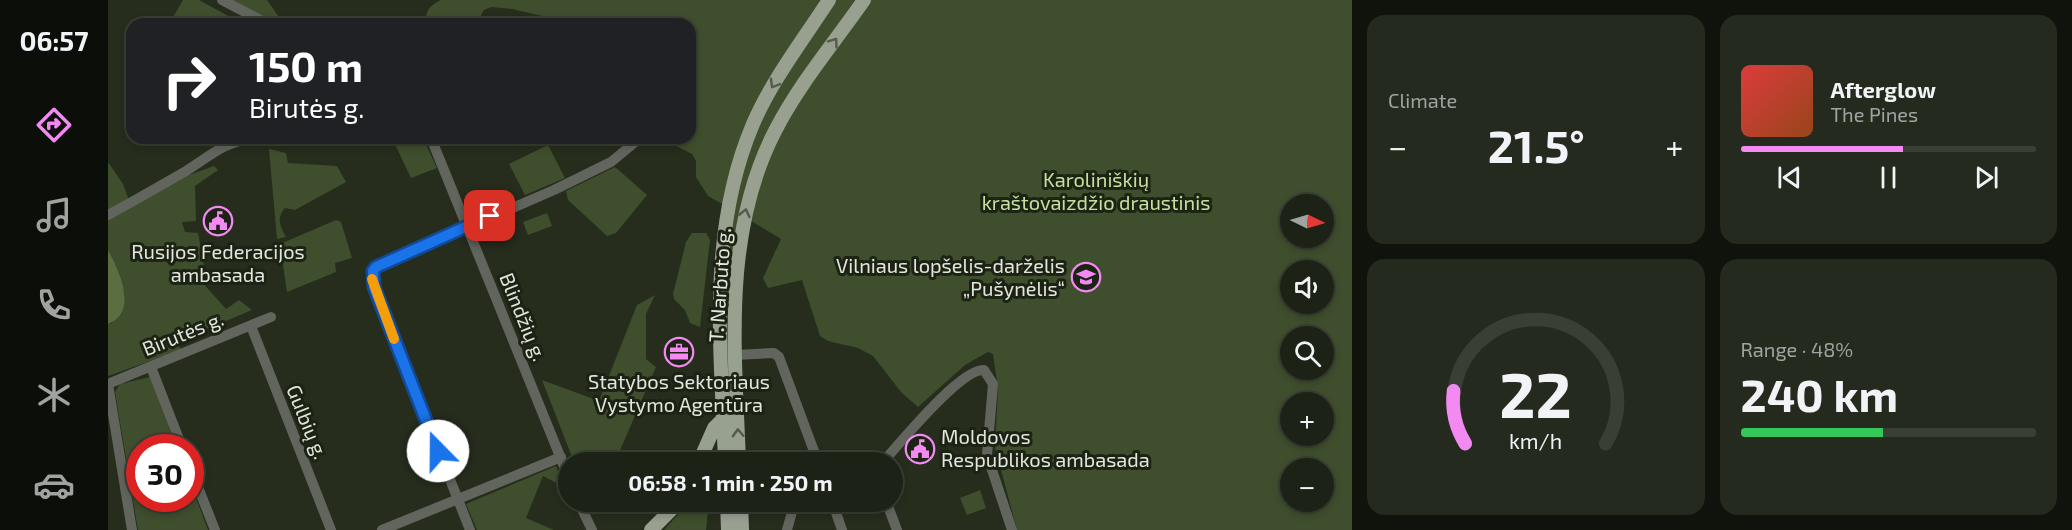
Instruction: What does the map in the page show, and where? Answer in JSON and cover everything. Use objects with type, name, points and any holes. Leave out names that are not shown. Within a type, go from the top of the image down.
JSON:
[{"type":"main road","name":"T. Narbuto g.","points":[[725,452],[720,279],[727,207],[740,159],[764,102],[829,0]]},
{"type":"main road","name":"T. Narbuto g.","points":[[740,452],[735,299],[739,246],[745,212],[760,164],[774,132],[794,98],[864,0]]},
{"type":"main road","points":[[703,452],[714,428],[738,403]]},
{"type":"main road","points":[[651,530],[669,512]]},
{"type":"main road","points":[[727,512],[728,530]]},
{"type":"main road","points":[[741,512],[742,530]]},
{"type":"street","points":[[222,0],[256,18]]},
{"type":"street","points":[[108,215],[199,163],[227,144]]},
{"type":"street","name":"Blindžių g.","points":[[433,144],[559,452]]},
{"type":"street","points":[[470,530],[374,287],[373,271],[376,267],[467,226],[554,190],[610,162],[632,144]]},
{"type":"street","name":"Birutės g.","points":[[108,384],[271,317]]},
{"type":"street","name":"Gulbių g.","points":[[250,326],[331,530]]},
{"type":"street","points":[[735,355],[774,353],[779,357],[814,452]]},
{"type":"street","points":[[151,367],[178,434]]},
{"type":"street","points":[[892,452],[948,392],[972,372],[984,370],[993,384],[987,455],[1012,530]]},
{"type":"street","points":[[108,384],[132,530]]},
{"type":"street","points":[[382,530],[558,458]]},
{"type":"street","points":[[204,502],[215,530]]},
{"type":"street","points":[[583,512],[592,530]]},
{"type":"street","points":[[787,530],[792,512]]},
{"type":"street","points":[[836,512],[842,530]]},
{"type":"street","points":[[890,512],[897,530]]},
{"type":"green space","points":[[183,0],[199,0],[232,18],[172,18]]},
{"type":"green space","points":[[232,0],[267,0],[280,18],[265,18]]},
{"type":"green space","name":"Karoliniškių kraštovaizdžio draustinis","points":[[441,0],[1352,0],[1352,530],[1017,530],[995,447],[998,388],[993,354],[988,352],[965,365],[918,407],[901,392],[873,356],[858,348],[828,341],[820,336],[802,280],[768,288],[763,278],[781,239],[740,214],[730,278],[729,401],[725,297],[733,210],[708,196],[696,177],[696,161],[692,154],[673,144],[696,144],[696,18],[551,18],[512,9],[491,7],[484,10],[479,18],[426,18],[427,12]]},
{"type":"green space","points":[[395,144],[426,144],[437,168],[411,178]]},
{"type":"green space","points":[[548,145],[565,178],[525,195],[509,164]]},
{"type":"green space","points":[[269,149],[286,153],[288,163],[337,166],[346,182],[295,210],[285,208],[280,222],[286,237],[277,239]]},
{"type":"green space","points":[[108,162],[123,184],[131,206],[186,176],[214,166],[218,170],[195,186],[196,221],[182,222],[185,232],[198,233],[206,275],[201,281],[226,309],[239,300],[252,310],[183,339],[176,337],[181,350],[108,376],[108,324],[112,323],[125,295],[108,250]]},
{"type":"green space","points":[[615,167],[647,195],[616,233],[607,236],[568,200],[566,191]]},
{"type":"green space","points":[[547,213],[552,226],[528,235],[523,222]]},
{"type":"green space","points":[[336,220],[341,222],[352,258],[335,263],[336,272],[287,292],[280,244]]},
{"type":"green space","points":[[692,233],[706,233],[710,240],[700,327],[690,323],[685,310],[674,299],[673,294],[686,242]]},
{"type":"green space","points":[[655,295],[646,314],[646,359],[656,367],[619,452],[570,452],[542,380],[599,401],[637,305]]},
{"type":"green space","points":[[150,377],[171,434],[126,434],[126,458],[115,392],[120,384]]},
{"type":"green space","points":[[556,466],[558,484],[543,476],[526,518],[554,530],[477,530],[466,504]]},
{"type":"green space","points":[[980,490],[986,508],[967,515],[960,498]]},
{"type":"green space","points":[[135,512],[201,512],[208,530],[138,530]]},
{"type":"green space","points":[[680,512],[708,512],[706,530],[664,530]]},
{"type":"shaded area","points":[[108,250],[121,279],[125,301],[123,310],[108,324]]},
{"type":"slow traffic","points":[[372,279],[394,339]]},
{"type":"place","name":"Rusijos Federacijos ambasada","points":[[218,221]]},
{"type":"place","name":"Vilniaus lopšelis-darželis „Pušynėlis“","points":[[1086,277]]},
{"type":"place","name":"Statybos Sektoriaus Vystymo Agentūra","points":[[679,352]]},
{"type":"place","name":"Moldovos Respublikos ambasada","points":[[920,449]]},
{"type":"route","points":[[438,451],[374,287],[373,271],[376,267],[490,216]]}]
